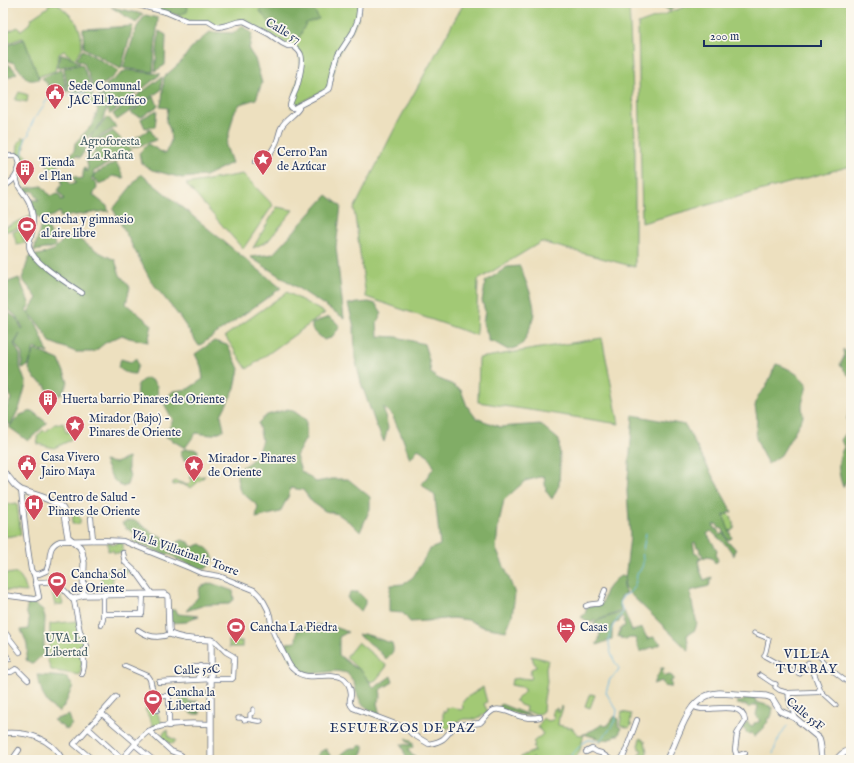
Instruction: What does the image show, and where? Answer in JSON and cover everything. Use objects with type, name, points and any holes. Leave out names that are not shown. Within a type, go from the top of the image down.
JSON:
[{"type":"street","name":"Calle 57","points":[[130,3],[166,12],[187,21],[208,21],[219,27],[244,21],[269,34],[282,43],[288,46],[293,46],[299,51],[302,58],[296,91],[290,104],[291,108],[295,108]]},
{"type":"street","points":[[295,108],[330,88],[338,55],[353,32],[358,19],[360,3]]},
{"type":"street","points":[[255,162],[258,163],[267,161],[270,152],[278,140],[278,134],[282,126],[299,108],[295,108]]},
{"type":"street","points":[[3,156],[15,156],[18,158],[20,164],[14,180],[3,187]]},
{"type":"street","points":[[16,176],[19,188],[30,203],[33,217],[29,244],[30,251],[35,256],[36,260],[43,266],[82,293]]},
{"type":"street","points":[[3,472],[8,474],[14,485],[22,490],[45,498],[61,506],[68,537],[80,547],[82,552],[84,563],[84,594]]},
{"type":"street","points":[[3,595],[33,599],[37,598],[39,595],[34,574],[31,570],[26,542],[22,490]]},
{"type":"street","points":[[91,518],[93,540]]},
{"type":"street","name":"Vía la Villatina la Torre","points":[[34,574],[39,574],[46,571],[50,564],[50,550],[60,541],[123,541],[191,569],[219,576],[254,590],[258,593],[270,614],[271,626],[274,635],[293,670],[306,676],[336,676],[342,678],[346,681],[350,688],[351,694],[349,702],[353,708],[406,728],[412,734],[429,744],[442,740],[451,728],[457,724],[480,723],[494,710],[503,710],[525,718],[540,717]]},
{"type":"street","points":[[123,553],[125,562],[143,580],[152,594]]},
{"type":"street","points":[[35,583],[54,582],[58,584],[74,601],[80,632],[87,646],[82,654],[84,662],[82,674]]},
{"type":"street","points":[[586,606],[600,603],[605,590]]},
{"type":"street","points":[[72,599],[84,594],[164,594],[168,596],[170,634]]},
{"type":"street","points":[[103,614],[142,614],[144,594]]},
{"type":"street","points":[[102,595],[102,622]]},
{"type":"street","points":[[3,630],[5,637],[20,652]]},
{"type":"street","points":[[138,630],[144,635],[150,636],[165,636],[170,634],[189,639],[211,640],[211,760]]},
{"type":"street","points":[[754,633],[768,639],[767,650],[764,656],[800,674]]},
{"type":"street","name":"Calle 56C","points":[[159,682],[200,679],[232,679],[233,656],[226,652],[215,641],[211,640]]},
{"type":"street","points":[[3,652],[9,659]]},
{"type":"street","points":[[817,654],[833,671],[851,686]]},
{"type":"street","points":[[808,663],[812,668],[820,689],[836,705]]},
{"type":"street","points":[[125,666],[148,676],[152,684],[157,710]]},
{"type":"street","points":[[193,666],[211,667]]},
{"type":"street","points":[[200,666],[200,679]]},
{"type":"street","points":[[3,667],[8,672],[16,669],[18,670],[28,680]]},
{"type":"street","points":[[760,675],[776,684],[775,687],[779,690],[789,693],[818,692],[820,689]]},
{"type":"street","name":"Calle 55F","points":[[693,706],[702,698],[712,693],[766,696],[772,698],[780,711],[796,718],[819,738],[823,760]]},
{"type":"street","points":[[789,693],[789,702],[794,710],[796,718]]},
{"type":"street","points":[[154,696],[168,697],[169,726]]},
{"type":"street","points":[[93,760],[74,744],[116,697]]},
{"type":"street","points":[[667,760],[685,717],[693,706],[702,710],[711,708],[739,710],[745,717],[745,721],[736,734],[735,750],[737,756],[744,759],[767,760]]},
{"type":"street","points":[[252,720],[250,714],[253,713],[254,709]]},
{"type":"street","points":[[101,713],[152,759]]},
{"type":"street","points":[[252,720],[256,719],[256,716]]},
{"type":"street","points":[[238,718],[257,722],[261,721]]},
{"type":"street","points":[[620,760],[624,755],[637,720]]},
{"type":"street","points":[[88,728],[122,759],[149,731],[185,723],[210,724]]},
{"type":"street","points":[[149,731],[175,753],[182,755]]},
{"type":"street","points":[[3,732],[19,732],[36,736],[53,747],[63,760]]},
{"type":"street","points":[[586,752],[592,749],[602,753],[611,760]]},
{"type":"street","points":[[836,760],[842,754],[851,749]]},
{"type":"street","points":[[12,760],[19,750]]},
{"type":"street","points":[[737,756],[745,753]]},
{"type":"green space","points":[[49,3],[58,3],[76,22],[81,34],[82,49],[74,59],[64,51],[59,54],[55,71],[40,76],[39,79],[24,39],[22,38],[3,45],[3,33],[18,27],[20,31],[29,24],[32,18],[48,7]]},
{"type":"green space","points":[[149,3],[181,3],[188,7],[187,12],[177,15],[170,13],[164,15],[154,4]]},
{"type":"green space","points":[[181,3],[360,3],[358,19],[338,55],[330,87],[291,108],[301,68],[299,51],[244,21],[219,27],[207,21],[187,21],[177,15]]},
{"type":"green space","points":[[272,3],[310,3],[319,19],[306,23],[299,38],[287,35],[271,24],[259,10]]},
{"type":"green space","points":[[464,3],[629,3],[635,139],[635,267],[541,242],[478,280],[476,335],[366,297],[354,209],[397,124]]},
{"type":"green space","points":[[661,3],[676,3],[670,11],[662,6]]},
{"type":"green space","points":[[695,3],[851,3],[851,166],[642,223],[638,24]]},
{"type":"green space","points":[[111,7],[143,14],[136,23]]},
{"type":"green space","points":[[145,15],[158,18],[153,72],[123,68],[137,27]]},
{"type":"green space","points":[[133,26],[121,69],[84,48],[83,29]]},
{"type":"green space","points":[[242,26],[252,33],[249,50],[255,59],[262,83],[256,99],[240,104],[234,113],[226,146],[232,163],[205,176],[182,178],[152,170],[141,163],[139,153],[148,144],[165,154],[171,141],[170,130],[166,121],[168,108],[160,107],[164,77],[181,62],[191,48],[210,32],[234,33]]},
{"type":"green space","points":[[159,31],[166,35],[165,65],[155,71]]},
{"type":"green space","points":[[24,39],[39,79],[27,79],[14,63],[3,59],[3,47]]},
{"type":"green space","points":[[83,50],[119,71],[107,82],[94,89],[84,63],[76,59]]},
{"type":"green space","points":[[60,55],[66,55],[80,63],[57,68]]},
{"type":"green space","points":[[3,61],[12,67],[17,73],[3,80]]},
{"type":"green space","points":[[82,64],[93,90],[91,91],[94,98],[102,95],[107,107],[104,119],[95,131],[108,117],[116,127],[94,140],[89,139],[94,132],[85,139],[85,150],[80,158],[77,156],[70,159],[69,156],[74,151],[75,143],[92,125],[98,110],[95,105],[89,103],[87,96],[85,96],[86,92],[89,91],[68,91],[64,68]]},
{"type":"green space","points":[[62,69],[67,92],[49,86],[42,78]]},
{"type":"green space","points":[[126,70],[161,74],[110,114],[101,89]]},
{"type":"green space","points":[[162,77],[161,90],[117,120],[113,114]]},
{"type":"green space","points":[[19,92],[28,95],[27,102],[15,100]]},
{"type":"green space","points":[[154,96],[158,106],[141,117],[130,113]]},
{"type":"green space","points":[[157,110],[155,127],[145,128],[141,119]]},
{"type":"green space","points":[[150,129],[156,140],[133,148],[129,142]]},
{"type":"green space","name":"Agroforesta La Rafita","points":[[113,131],[132,150],[93,172],[94,174],[91,180],[96,182],[97,188],[93,195],[107,206],[109,213],[107,211],[60,217],[60,212],[53,216],[41,219],[35,215],[31,200],[39,200],[33,191],[25,192],[21,189],[42,186],[50,196],[58,194],[61,200],[64,199],[58,191],[62,183],[61,180],[65,176],[71,185],[76,183],[73,177],[76,176],[78,179],[83,178],[84,168],[86,172],[88,168],[86,158],[91,157],[95,152],[91,143]]},
{"type":"green space","points":[[21,138],[26,138],[24,142],[25,148],[22,151],[28,157],[22,160],[17,155],[18,142],[22,140]]},
{"type":"green space","points":[[52,160],[59,166],[54,170],[46,164]]},
{"type":"green space","points":[[116,162],[124,178],[112,176],[107,181],[99,184],[97,180],[93,179],[94,174]]},
{"type":"green space","points":[[141,174],[281,288],[199,346],[179,316],[151,281],[113,209]]},
{"type":"green space","points":[[243,174],[273,205],[243,249],[186,184]]},
{"type":"green space","points":[[327,195],[341,206],[336,247],[344,318],[250,257],[273,254]]},
{"type":"green space","points":[[277,207],[293,210],[268,241],[253,248]]},
{"type":"green space","points":[[31,216],[29,228],[19,228],[3,232],[3,228]]},
{"type":"green space","points":[[42,222],[48,227],[56,247],[34,251]]},
{"type":"green space","points":[[20,229],[25,243],[17,245],[13,232]]},
{"type":"green space","points":[[76,237],[95,250],[115,260],[120,275],[130,287],[126,304],[152,325],[148,342],[122,335],[105,343],[94,352],[76,352],[50,342],[40,326],[28,312],[37,298],[22,279],[29,257],[54,250],[65,238]]},
{"type":"green space","points":[[520,266],[531,295],[534,306],[534,314],[524,342],[520,346],[508,350],[494,342],[488,341],[488,336],[483,323],[485,311],[482,301],[485,282],[507,267]]},
{"type":"green space","points":[[19,278],[30,305],[26,310],[37,325],[48,353],[34,348],[31,357],[35,350],[59,360],[68,382],[61,395],[50,395],[45,385],[35,379],[29,369],[31,358],[28,366],[22,368],[22,354],[15,344],[20,334],[14,344],[20,355],[20,367],[26,384],[20,406],[11,425],[3,421],[3,407],[6,409],[11,399],[7,384],[3,377],[3,309],[16,318],[22,329],[23,328],[16,316],[4,306],[3,289],[5,283]]},
{"type":"green space","points":[[287,292],[325,313],[247,369],[225,336]]},
{"type":"green space","points":[[369,302],[376,304],[382,313],[377,322],[378,336],[397,337],[424,344],[431,373],[437,378],[461,390],[467,406],[476,418],[500,427],[540,424],[559,440],[559,485],[552,499],[546,491],[544,476],[525,481],[504,500],[498,527],[496,549],[515,594],[512,616],[506,631],[483,627],[468,620],[453,618],[410,622],[403,613],[389,612],[389,595],[391,585],[403,584],[413,577],[430,549],[440,545],[435,496],[422,484],[434,467],[428,455],[418,449],[410,459],[392,415],[383,407],[388,428],[384,442],[376,425],[361,383],[355,358],[354,327],[348,304]]},
{"type":"green space","points":[[329,317],[340,327],[331,338],[324,340],[312,329],[312,323]]},
{"type":"green space","points":[[602,338],[619,424],[478,402],[479,358]]},
{"type":"green space","points":[[214,341],[227,345],[239,369],[235,388],[221,415],[224,430],[211,435],[196,433],[185,448],[165,436],[173,420],[163,402],[173,391],[188,389],[203,379],[201,366],[195,354]]},
{"type":"green space","points":[[843,349],[851,356],[851,376],[849,376],[840,365],[844,357]]},
{"type":"green space","points":[[136,358],[138,365],[135,374],[130,374],[118,367],[121,359],[131,362]]},
{"type":"green space","points":[[776,364],[793,372],[807,385],[802,404],[803,417],[781,455],[768,464],[756,438],[757,418],[755,406],[758,396],[766,387]]},
{"type":"green space","points":[[147,378],[153,381],[157,386],[158,398],[153,403],[137,396],[138,385],[141,381]]},
{"type":"green space","points":[[850,407],[851,472],[843,487],[839,472],[839,462],[841,452],[844,447],[841,440],[848,430],[847,418]]},
{"type":"green space","points":[[288,409],[306,420],[306,438],[296,456],[301,471],[316,482],[332,479],[348,479],[370,497],[370,509],[360,532],[338,514],[325,511],[312,502],[303,490],[290,488],[289,495],[280,512],[256,518],[258,506],[240,491],[237,478],[238,470],[251,461],[258,452],[262,440],[258,423],[267,415]]},
{"type":"green space","points":[[32,411],[47,423],[28,441],[9,427],[20,415]]},
{"type":"green space","points":[[633,415],[685,425],[732,512],[728,512],[728,514],[724,515],[724,517],[732,538],[728,540],[722,528],[719,529],[717,524],[713,525],[715,530],[717,529],[720,535],[724,533],[728,543],[736,550],[734,551],[734,556],[728,547],[711,531],[707,534],[717,550],[717,562],[715,563],[712,557],[702,557],[703,555],[700,553],[699,547],[697,547],[695,542],[693,543],[695,554],[702,558],[698,560],[704,580],[712,577],[709,586],[690,591],[697,623],[695,630],[687,635],[689,651],[624,588],[630,537],[627,491]]},
{"type":"green space","points":[[63,423],[66,432],[78,431],[69,441],[54,448],[38,444],[37,437],[43,430],[45,432],[55,424]]},
{"type":"green space","points":[[185,449],[198,450],[197,458],[193,462],[184,460],[181,455],[181,451]]},
{"type":"green space","points":[[128,458],[128,470],[130,476],[127,485],[123,487],[113,479],[104,461],[115,463]]},
{"type":"green space","name":"Mirador - Pinares de Oriente","points":[[205,476],[191,488],[181,484],[173,485],[173,482],[176,481],[187,485],[192,481],[190,477]]},
{"type":"green space","points":[[17,503],[21,535],[3,537],[3,505]]},
{"type":"green space","points":[[74,510],[78,510],[79,517],[81,519],[80,524],[72,524]]},
{"type":"green space","points":[[728,514],[734,525],[734,529],[730,531],[728,530],[724,517],[724,515]]},
{"type":"green space","points":[[131,520],[136,521],[152,533],[167,540],[165,544],[170,546],[182,540],[189,542],[193,547],[201,544],[209,550],[214,560],[206,569],[199,569],[171,555],[160,553],[132,541],[136,536],[135,534],[122,523]]},
{"type":"green space","points":[[108,542],[111,544],[117,544],[117,542],[123,543],[123,553],[114,553],[113,550],[108,551]]},
{"type":"green space","points":[[128,569],[128,573],[120,574],[119,572],[114,572],[114,574],[112,574],[113,587],[109,587],[109,592],[105,592],[106,585],[101,584],[101,573],[98,573],[98,571]]},
{"type":"green space","points":[[3,573],[18,574],[24,583],[27,592],[3,590]]},
{"type":"green space","points":[[621,576],[625,576],[623,588],[626,593],[622,595],[619,601],[621,611],[596,621],[594,619],[591,623],[588,621],[586,622],[586,620],[581,617],[585,614],[587,607],[602,604],[607,589]]},
{"type":"green space","points":[[211,583],[233,591],[234,600],[227,604],[205,605],[186,611],[198,597],[200,587]]},
{"type":"green space","name":"Cancha Sol de Oriente","points":[[59,592],[63,604],[55,605],[52,593]]},
{"type":"green space","points":[[351,592],[358,592],[365,599],[365,604],[361,611],[352,605],[347,597]]},
{"type":"green space","points":[[29,600],[43,611],[45,617],[44,653],[33,664],[26,660],[27,645],[21,630],[28,629],[29,620],[26,611]]},
{"type":"green space","points":[[170,610],[176,610],[178,614],[199,616],[190,619],[187,622],[170,623]]},
{"type":"green space","points":[[624,611],[632,631],[642,628],[648,640],[647,636],[649,638],[654,637],[661,644],[640,652],[635,638],[629,638],[626,640],[622,639],[620,636],[618,637],[621,627],[624,627],[625,624],[624,619],[621,616],[619,622],[612,625],[612,639],[597,645],[600,632],[595,631],[596,625],[594,625],[594,622]]},
{"type":"green space","name":"UVA La Libertad","points":[[77,621],[86,644],[83,650],[80,675],[51,670],[48,661],[50,624]]},
{"type":"green space","points":[[314,625],[328,625],[348,632],[339,637],[339,655],[354,667],[361,670],[374,688],[391,676],[393,682],[380,690],[381,695],[377,703],[380,715],[361,703],[354,682],[347,673],[336,671],[307,673],[298,668],[289,657],[287,643],[296,642],[297,629]]},
{"type":"green space","points":[[364,634],[392,643],[393,650],[391,654],[386,659],[376,648],[358,635]]},
{"type":"green space","name":"Cancha La Piedra","points":[[229,641],[242,641],[242,647],[229,647]]},
{"type":"green space","points":[[358,642],[387,666],[376,680],[371,682],[346,657]]},
{"type":"green space","points":[[531,656],[548,660],[546,668],[547,682],[543,711],[539,714],[525,712],[526,707],[515,701],[524,692],[524,689],[511,685],[512,679],[531,679],[531,669],[536,667]]},
{"type":"green space","points":[[661,668],[664,668],[662,671],[664,676],[670,675],[673,677],[673,680],[670,682],[672,683],[672,687],[664,686],[662,681],[653,684],[659,674],[658,673],[661,671]]},
{"type":"green space","points":[[37,675],[66,677],[73,686],[66,703],[59,712],[49,705],[43,695]]},
{"type":"green space","points":[[483,687],[487,702],[484,704],[488,712],[476,719],[464,719],[456,722],[443,731],[441,729],[443,725],[443,711],[446,712],[447,708],[452,707],[461,710],[463,708],[462,703],[466,698]]},
{"type":"green space","points":[[589,695],[595,695],[590,708],[585,706]]},
{"type":"green space","points":[[180,697],[187,697],[189,702],[198,701],[199,702],[190,705],[192,705],[193,711],[200,711],[200,714],[191,714],[189,710],[181,710]]},
{"type":"green space","points":[[745,698],[755,698],[756,702],[773,708],[770,719],[767,719],[768,722],[764,726],[765,727],[754,737],[752,733],[746,733],[746,731],[742,728],[747,721],[753,726],[754,723],[759,722],[756,715],[758,706],[755,705],[749,708],[746,705],[737,704],[737,701],[742,702]]},
{"type":"green space","points":[[501,704],[531,716],[517,714],[499,708]]},
{"type":"green space","name":"Cancha la Libertad","points":[[154,706],[162,723],[153,726],[145,709]]},
{"type":"green space","points":[[561,706],[563,707],[558,725],[572,728],[577,734],[584,734],[580,750],[575,760],[569,760],[571,756],[568,755],[563,756],[558,760],[535,760],[533,758],[530,760],[521,760],[520,758],[524,755],[535,751],[533,747],[535,744],[533,742],[543,734],[538,727],[543,718],[548,721],[554,719],[554,716],[552,715],[554,709],[557,708],[557,712],[559,712]]},
{"type":"green space","points":[[622,712],[631,714],[630,724],[632,725],[629,728],[620,725]]},
{"type":"green space","points":[[69,715],[72,724],[67,730],[53,720]]},
{"type":"green space","points":[[615,716],[618,719],[618,726],[621,728],[619,735],[615,735],[613,739],[610,738],[609,740],[606,739],[599,741],[600,739],[584,734],[602,724],[605,726],[608,725]]},
{"type":"green space","points":[[166,730],[168,731],[169,737],[176,740],[173,744],[160,738]]},
{"type":"green space","points":[[406,738],[413,743],[413,747],[408,750],[417,758],[416,760],[407,760],[401,744],[411,745],[407,742]]},
{"type":"green space","points":[[640,738],[645,741],[647,752],[646,755],[644,754],[644,756],[640,759],[638,758],[642,750],[639,749],[638,746]]},
{"type":"green space","points":[[364,745],[364,750],[359,759],[341,760],[340,755],[346,750]]},
{"type":"green space","points":[[326,749],[333,760],[317,760],[318,754]]},
{"type":"waterway","points":[[21,158],[24,143],[29,134],[32,123],[47,100],[85,93]]},
{"type":"waterway","points":[[568,760],[586,741],[599,741],[615,721],[617,710],[606,692],[610,679],[617,673],[619,668],[610,650],[609,640],[611,630],[623,612],[620,603],[623,596],[629,593],[633,587],[637,574],[642,567],[646,533]]},
{"type":"waterway","points":[[773,754],[778,739],[787,726]]},
{"type":"place","name":"Sede Comunal JAC El Pacífico","points":[[55,110]]},
{"type":"place","name":"Cerro Pan de Azúcar","points":[[263,176]]},
{"type":"place","name":"Tienda el Plan","points":[[25,186]]},
{"type":"place","name":"Cancha y gimnasio al aire libre","points":[[27,243]]},
{"type":"place","name":"Huerta barrio Pinares de Oriente","points":[[48,416]]},
{"type":"place","name":"Mirador (Bajo) - Pinares de Oriente","points":[[75,442]]},
{"type":"place","name":"Casa Vivero Jairo Maya","points":[[27,481]]},
{"type":"place","name":"Mirador - Pinares de Oriente","points":[[194,482]]},
{"type":"place","name":"Centro de Salud - Pinares de Oriente","points":[[34,521]]},
{"type":"place","name":"Cancha Sol de Oriente","points":[[57,598]]},
{"type":"place","name":"Cancha La Piedra","points":[[236,644]]},
{"type":"place","name":"Casas","points":[[566,644]]},
{"type":"place","name":"Cancha la Libertad","points":[[153,716]]},
{"type":"district","name":"VILLA TURBAY","points":[[807,662]]},
{"type":"district","name":"ESFUERZOS DE PAZ","points":[[403,728]]}]
